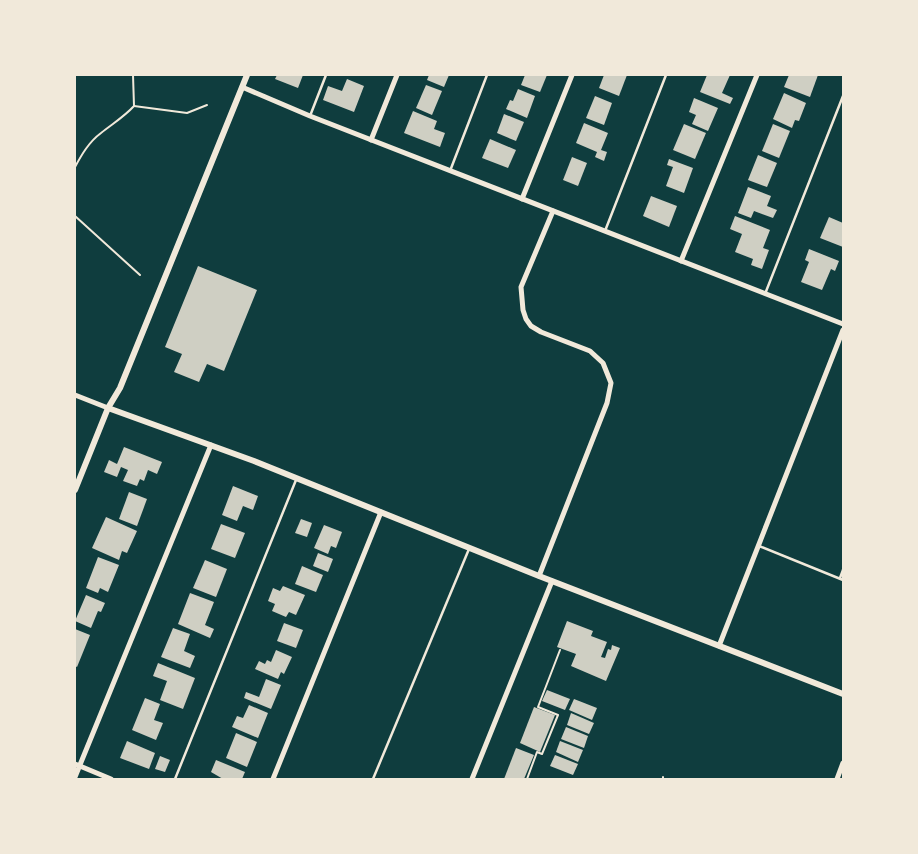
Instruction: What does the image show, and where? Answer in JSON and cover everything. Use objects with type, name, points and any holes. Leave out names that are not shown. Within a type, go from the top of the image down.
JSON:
[{"type":"street","points":[[75,490],[108,408],[120,388],[247,75]]},
{"type":"street","points":[[372,140],[397,75]]},
{"type":"street","points":[[522,199],[572,75]]},
{"type":"street","points":[[681,261],[757,75]]},
{"type":"street","points":[[242,88],[843,324]]},
{"type":"street","points":[[539,576],[607,402],[611,383],[603,363],[590,351],[541,332],[531,326],[526,319],[523,310],[522,287],[553,211]]},
{"type":"street","points":[[720,646],[843,330]]},
{"type":"street","points":[[75,395],[296,478],[539,576],[843,694]]},
{"type":"street","points":[[75,777],[77,765],[211,445]]},
{"type":"street","points":[[273,779],[381,512]]},
{"type":"street","points":[[472,779],[552,581]]},
{"type":"street","points":[[837,779],[843,763]]},
{"type":"street","points":[[77,765],[112,779]]},
{"type":"lane","points":[[310,116],[326,75]]},
{"type":"lane","points":[[450,170],[487,75]]},
{"type":"lane","points":[[605,231],[666,75]]},
{"type":"lane","points":[[765,294],[843,96]]},
{"type":"lane","points":[[175,779],[296,478]]},
{"type":"lane","points":[[759,546],[841,579],[843,570]]},
{"type":"lane","points":[[373,779],[469,548]]},
{"type":"path","points":[[75,167],[85,149],[100,133],[119,121],[134,106],[133,75]]},
{"type":"path","points":[[134,106],[186,113],[207,105]]},
{"type":"path","points":[[76,218],[140,275]]},
{"type":"path","points":[[527,779],[538,752],[542,754],[558,714],[538,706],[560,650]]},
{"type":"building","points":[[277,75],[303,75],[298,88],[275,79]]},
{"type":"building","points":[[429,75],[449,75],[444,87],[427,80]]},
{"type":"building","points":[[525,75],[547,75],[540,92],[521,85]]},
{"type":"building","points":[[604,75],[627,75],[619,96],[599,88]]},
{"type":"building","points":[[707,75],[730,75],[722,93],[733,98],[730,104],[700,92]]},
{"type":"building","points":[[789,75],[818,75],[810,97],[784,87]]},
{"type":"building","points":[[347,79],[364,86],[354,112],[323,100],[328,86],[342,91]]},
{"type":"building","points":[[426,85],[442,91],[432,115],[416,108]]},
{"type":"building","points":[[518,89],[535,96],[527,118],[506,109],[510,100],[513,101]]},
{"type":"building","points":[[784,93],[806,103],[799,121],[795,120],[792,128],[773,119]]},
{"type":"building","points":[[595,96],[612,103],[604,125],[586,118]]},
{"type":"building","points":[[694,98],[718,108],[708,131],[692,124],[696,115],[689,112]]},
{"type":"building","points":[[413,111],[437,121],[434,129],[445,133],[440,147],[404,133]]},
{"type":"building","points":[[504,114],[524,122],[516,141],[497,133]]},
{"type":"building","points":[[584,123],[608,133],[601,150],[607,152],[604,161],[595,157],[597,152],[576,143]]},
{"type":"building","points":[[684,124],[706,133],[695,159],[673,150]]},
{"type":"building","points":[[773,124],[790,131],[779,158],[762,151]]},
{"type":"building","points":[[490,139],[516,150],[508,168],[482,158]]},
{"type":"building","points":[[758,155],[777,163],[767,187],[748,180]]},
{"type":"building","points":[[572,157],[587,163],[578,186],[563,180]]},
{"type":"building","points":[[669,159],[693,168],[684,193],[666,186],[673,167],[667,165]]},
{"type":"building","points":[[748,187],[771,196],[767,206],[777,210],[773,218],[754,211],[751,218],[738,213]]},
{"type":"building","points":[[651,196],[677,206],[669,227],[643,216]]},
{"type":"building","points":[[735,216],[770,230],[763,248],[769,250],[762,269],[751,265],[753,259],[735,252],[742,234],[730,229]]},
{"type":"building","points":[[829,217],[843,223],[843,247],[820,238]]},
{"type":"building","points":[[809,249],[839,261],[835,271],[831,269],[822,290],[801,282],[809,262],[805,260]]},
{"type":"building","points":[[198,266],[257,290],[224,371],[207,364],[199,382],[174,372],[182,354],[165,347]]},
{"type":"building","points":[[124,447],[162,462],[157,474],[148,470],[144,481],[140,479],[137,486],[123,481],[128,470],[121,467],[117,477],[104,472],[109,460],[117,464]]},
{"type":"building","points":[[233,486],[258,496],[253,510],[243,506],[237,521],[222,515]]},
{"type":"building","points":[[129,492],[147,499],[137,526],[119,519]]},
{"type":"building","points":[[106,517],[137,531],[127,553],[122,551],[119,560],[92,548]]},
{"type":"building","points":[[301,519],[312,523],[307,537],[295,533]]},
{"type":"building","points":[[221,524],[245,533],[235,558],[211,549]]},
{"type":"building","points":[[324,525],[342,532],[336,548],[331,546],[328,554],[314,548]]},
{"type":"building","points":[[318,553],[333,559],[328,572],[313,566]]},
{"type":"building","points":[[98,557],[119,565],[108,592],[100,588],[98,593],[86,588]]},
{"type":"building","points":[[205,560],[227,569],[216,597],[193,588]]},
{"type":"building","points":[[302,566],[323,575],[316,592],[295,584]]},
{"type":"building","points":[[283,586],[305,595],[296,615],[289,612],[286,617],[272,611],[275,604],[268,601],[273,588],[280,591]]},
{"type":"building","points":[[190,593],[214,602],[205,625],[214,629],[210,638],[178,624]]},
{"type":"building","points":[[86,595],[105,603],[101,612],[98,611],[91,628],[75,621]]},
{"type":"building","points":[[567,621],[593,631],[591,636],[607,642],[601,657],[605,658],[608,649],[611,650],[612,645],[620,648],[606,681],[571,666],[576,654],[557,647]]},
{"type":"building","points":[[284,623],[303,630],[296,648],[277,641]]},
{"type":"building","points":[[173,628],[190,634],[184,651],[195,656],[190,668],[161,657]]},
{"type":"building","points":[[75,629],[90,635],[77,667],[75,666]]},
{"type":"building","points":[[276,650],[292,657],[284,674],[281,672],[278,679],[255,669],[259,661],[265,664],[267,660],[271,662]]},
{"type":"building","points":[[158,663],[195,678],[183,709],[160,700],[167,681],[153,676]]},
{"type":"building","points":[[266,679],[281,685],[271,709],[244,698],[246,692],[259,697]]},
{"type":"building","points":[[547,690],[570,699],[565,710],[542,701]]},
{"type":"building","points":[[145,698],[160,704],[154,720],[163,723],[156,740],[132,730]]},
{"type":"building","points":[[574,699],[597,708],[592,720],[569,710]]},
{"type":"building","points":[[249,705],[268,713],[258,738],[232,727],[237,716],[243,718]]},
{"type":"building","points":[[534,707],[555,715],[540,752],[520,743]]},
{"type":"building","points":[[571,713],[594,723],[589,734],[567,725]]},
{"type":"building","points":[[566,727],[588,736],[584,748],[561,739]]},
{"type":"building","points":[[236,733],[257,742],[247,767],[226,758]]},
{"type":"building","points":[[127,741],[155,753],[149,769],[120,758]]},
{"type":"building","points":[[560,741],[583,750],[578,762],[556,752]]},
{"type":"building","points":[[516,748],[534,755],[524,779],[504,779]]},
{"type":"building","points":[[555,755],[578,764],[573,775],[550,766]]},
{"type":"building","points":[[160,756],[170,760],[165,772],[155,769]]},
{"type":"building","points":[[216,760],[245,772],[242,779],[223,779],[211,772]]}]
